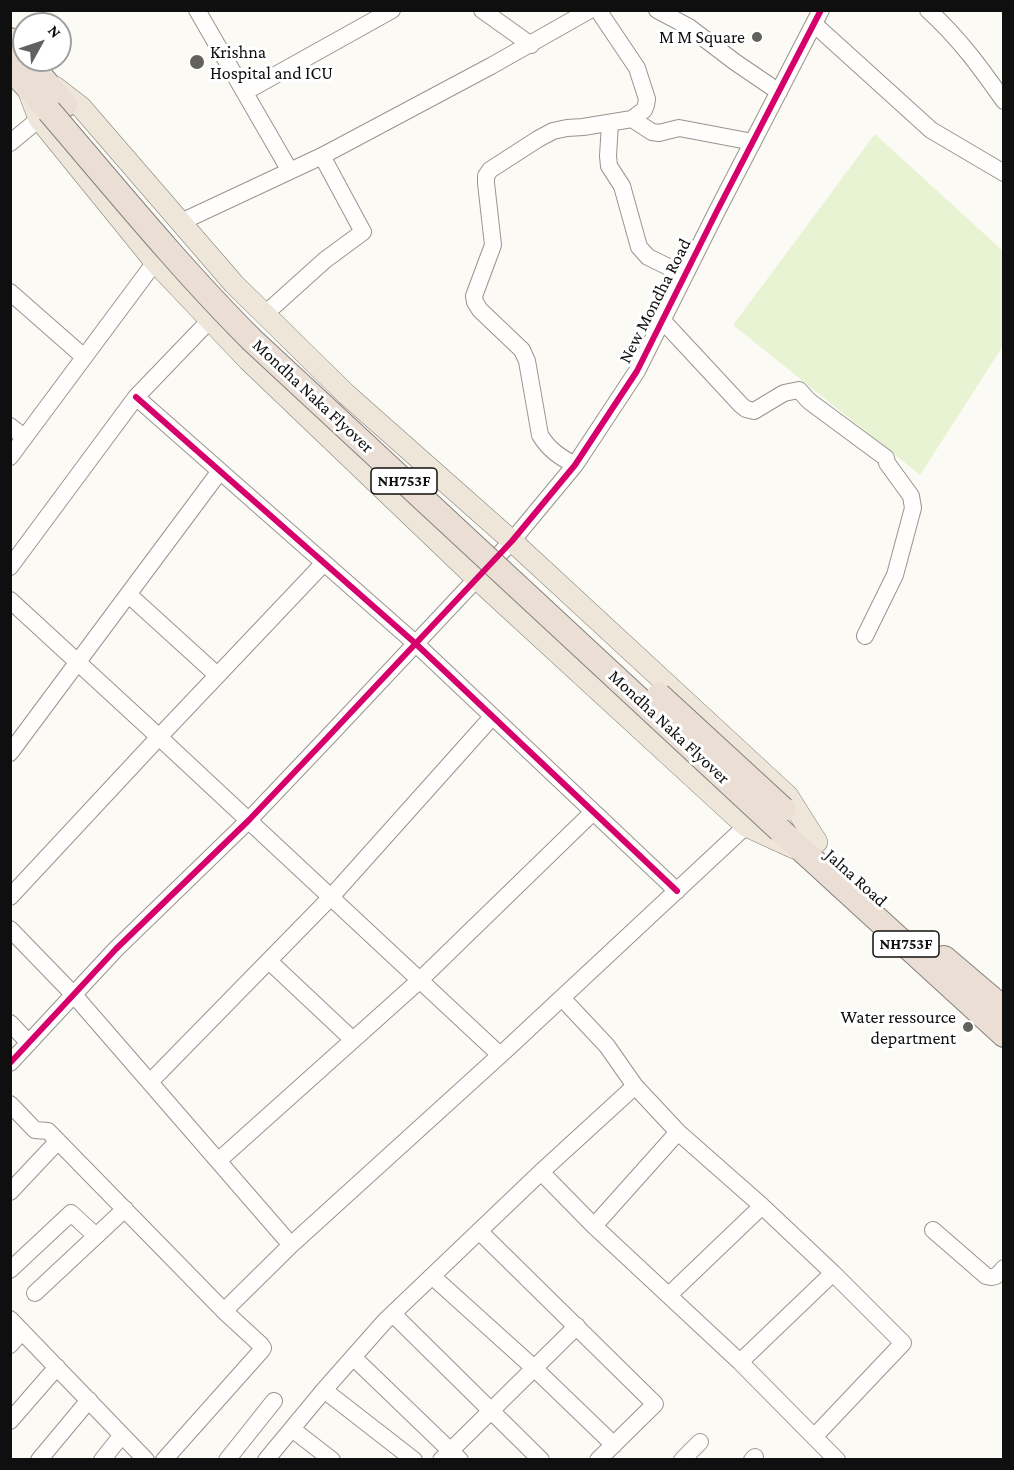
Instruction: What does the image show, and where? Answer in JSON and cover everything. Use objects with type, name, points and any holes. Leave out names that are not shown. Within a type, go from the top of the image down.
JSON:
[{"type":"highway","name":"Mondha Naka Flyover","points":[[27,73],[51,112],[260,328],[812,848]]},
{"type":"highway","name":"Jalna Road","points":[[812,848],[1004,1009]]},
{"type":"highway","name":"Jalna Road","points":[[812,848],[1004,1035]]},
{"type":"main road","points":[[27,73],[81,107],[234,284],[346,394],[513,541],[788,796],[812,848]]},
{"type":"main road","points":[[51,112],[155,262],[248,360],[477,579],[746,826],[812,848]]},
{"type":"street","points":[[244,92],[392,10]]},
{"type":"street","points":[[482,10],[531,45]]},
{"type":"street","points":[[181,222],[322,156],[531,45],[590,10]]},
{"type":"street","points":[[575,465],[555,454],[540,435],[527,361],[522,350],[480,310],[474,296],[493,245],[486,183],[489,170],[538,138],[554,131],[632,119],[644,110],[646,99],[637,68],[598,10]]},
{"type":"street","points":[[657,10],[689,27],[779,92]]},
{"type":"street","points":[[928,10],[964,47],[1004,101]]},
{"type":"street","points":[[201,12],[290,171]]},
{"type":"street","points":[[817,17],[931,129],[1004,173]]},
{"type":"street","name":"New Mondha Road","points":[[10,1063],[116,949],[249,820],[326,739],[513,541],[575,465],[637,370],[817,17]]},
{"type":"street","points":[[10,143],[51,112]]},
{"type":"street","points":[[632,119],[652,132],[659,133],[679,128],[753,142]]},
{"type":"street","points":[[610,123],[609,166],[622,186],[639,247],[648,257],[685,275]]},
{"type":"street","points":[[265,314],[325,260],[363,232],[322,156]]},
{"type":"street","points":[[10,457],[155,262]]},
{"type":"street","points":[[10,292],[84,357]]},
{"type":"street","points":[[10,567],[136,397],[210,320]]},
{"type":"street","points":[[662,320],[746,409],[754,411],[784,393],[799,390],[809,401],[886,458],[887,463],[911,496],[914,508],[895,575],[865,636]]},
{"type":"street","points":[[136,397],[415,643],[677,891]]},
{"type":"street","points":[[10,426],[24,437]]},
{"type":"street","points":[[10,753],[220,471]]},
{"type":"street","points":[[10,897],[324,563]]},
{"type":"street","points":[[129,595],[217,675]]},
{"type":"street","points":[[10,600],[500,1055]]},
{"type":"street","points":[[150,1082],[332,897],[492,717]]},
{"type":"street","points":[[218,1161],[420,980],[593,812]]},
{"type":"street","points":[[224,1311],[291,1245],[562,998],[746,826]]},
{"type":"street","points":[[10,929],[74,995],[291,1245]]},
{"type":"street","points":[[269,961],[353,1040]]},
{"type":"street","points":[[562,998],[608,1046],[635,1086],[678,1131],[762,1206],[903,1343],[814,1437]]},
{"type":"street","points":[[10,1023],[29,1043]]},
{"type":"street","points":[[266,1460],[324,1390],[393,1314],[541,1172],[635,1086]]},
{"type":"street","points":[[10,1104],[35,1130],[48,1131],[224,1311],[261,1345],[261,1352],[164,1460]]},
{"type":"street","points":[[594,1226],[678,1131]]},
{"type":"street","points":[[10,1192],[58,1141]]},
{"type":"street","points":[[541,1172],[594,1226],[740,1362],[837,1460]]},
{"type":"street","points":[[669,1294],[762,1206]]},
{"type":"street","points":[[35,1293],[125,1209]]},
{"type":"street","points":[[10,1270],[71,1213],[96,1236]]},
{"type":"street","points":[[933,1230],[986,1276],[992,1278],[1004,1268]]},
{"type":"street","points":[[479,1231],[655,1404],[598,1460]]},
{"type":"street","points":[[740,1362],[833,1273]]},
{"type":"street","points":[[432,1276],[534,1368],[614,1445]]},
{"type":"street","points":[[393,1314],[541,1460]]},
{"type":"street","points":[[10,1345],[16,1325],[146,1460]]},
{"type":"street","points":[[353,1357],[450,1456],[490,1411],[577,1326]]},
{"type":"street","points":[[10,1421],[57,1367]]},
{"type":"street","points":[[324,1390],[414,1460]]},
{"type":"street","points":[[39,1460],[89,1400]]},
{"type":"street","points":[[227,1460],[274,1401]]},
{"type":"street","points":[[292,1429],[332,1460]]},
{"type":"street","points":[[102,1460],[122,1435]]},
{"type":"street","points":[[682,1460],[700,1442]]},
{"type":"green space","points":[[875,134],[1003,251],[1003,346],[920,475],[733,325]]},
{"type":"cycle path","points":[[10,1063],[116,949],[249,820],[326,739],[512,541],[575,465],[637,371],[821,10]]},
{"type":"cycle path","points":[[136,397],[415,643],[677,891]]},
{"type":"place","name":"M M Square","points":[[757,37]]},
{"type":"place","name":"Krishna Hospital and ICU","points":[[197,62]]},
{"type":"place","name":"Water ressource department","points":[[968,1027]]}]
